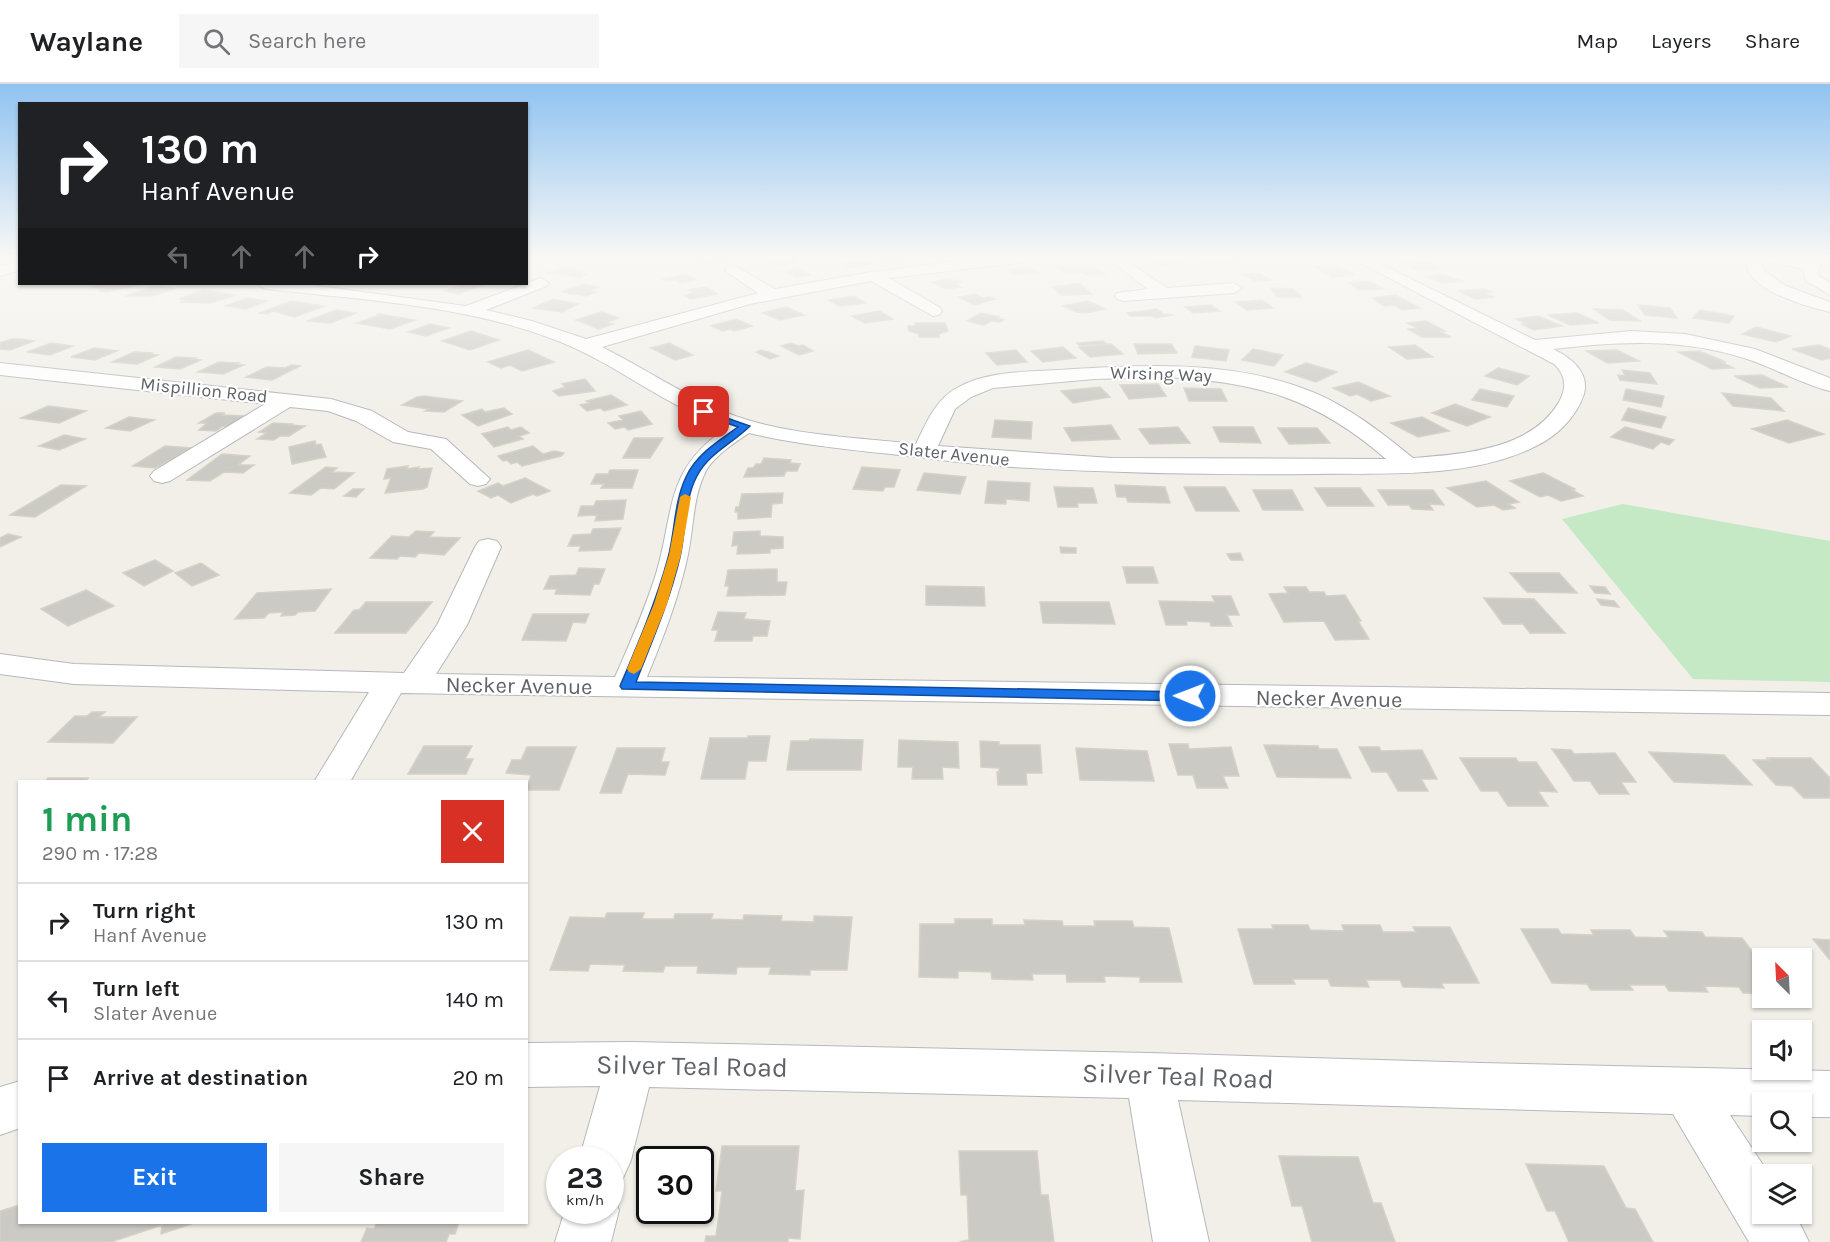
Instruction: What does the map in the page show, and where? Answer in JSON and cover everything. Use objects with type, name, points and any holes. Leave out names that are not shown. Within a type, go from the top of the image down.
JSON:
[{"type":"street","name":"Slater Avenue","points":[[468,311],[564,336],[627,367],[692,407],[717,418],[797,437],[1014,460],[1102,464],[1408,466],[1449,462],[1518,446],[1533,439],[1557,422],[1571,401],[1575,389],[1570,367],[1535,345],[1467,311]]},
{"type":"street","points":[[584,346],[706,311]]},
{"type":"street","points":[[1535,345],[1640,337],[1686,339],[1761,356],[1830,385]]},
{"type":"street","name":"Wirsing Way","points":[[924,451],[950,402],[973,388],[1018,379],[1150,370],[1193,372],[1239,379],[1310,400],[1351,420],[1408,466]]},
{"type":"street","name":"Mispillion Road","points":[[2,371],[288,399],[347,410],[364,416],[401,437],[438,444],[478,479]]},
{"type":"street","points":[[162,476],[288,399]]},
{"type":"street","points":[[627,686],[661,604],[675,555],[681,515],[691,477],[709,453],[745,426]]},
{"type":"street","points":[[333,780],[342,762],[402,683],[452,625],[488,547]]},
{"type":"street","name":"Necker Avenue","points":[[0,664],[74,674],[402,683],[1830,704]]},
{"type":"street","points":[[609,1146],[631,1064]]},
{"type":"street","name":"Silver Teal Road","points":[[528,1065],[631,1064],[1149,1075],[1687,1092],[1830,1094]]},
{"type":"street","points":[[1149,1075],[1181,1242]]},
{"type":"street","points":[[1687,1092],[1752,1195]]},
{"type":"street","points":[[0,1111],[18,1105]]},
{"type":"street","points":[[583,1242],[588,1224]]},
{"type":"street","points":[[1770,1224],[1781,1242]]},
{"type":"green space","points":[[1623,504],[1830,541],[1830,682],[1693,679],[1562,519]]},
{"type":"building","points":[[273,311],[311,311],[295,317]]},
{"type":"building","points":[[333,311],[356,313],[330,323],[307,321]]},
{"type":"building","points":[[795,311],[804,315],[780,320],[763,313]]},
{"type":"building","points":[[879,311],[893,319],[865,323],[860,320],[868,318],[859,320],[852,316]]},
{"type":"building","points":[[1074,311],[1095,311],[1086,313]]},
{"type":"building","points":[[1160,311],[1173,315],[1155,318],[1130,316],[1127,313]]},
{"type":"building","points":[[1190,311],[1219,311],[1193,313]]},
{"type":"building","points":[[1597,311],[1625,311],[1640,321],[1610,320]]},
{"type":"building","points":[[1642,311],[1672,311],[1677,318],[1645,315]]},
{"type":"building","points":[[1699,311],[1734,316],[1729,323],[1693,318]]},
{"type":"building","points":[[601,312],[619,318],[607,322],[613,324],[599,329],[576,320]]},
{"type":"building","points":[[981,313],[1004,320],[991,321],[984,325],[967,321]]},
{"type":"building","points":[[1577,313],[1599,323],[1570,325],[1548,315]]},
{"type":"building","points":[[377,314],[415,320],[390,329],[357,323],[379,315]]},
{"type":"building","points":[[1538,316],[1562,326],[1534,330],[1516,319]]},
{"type":"building","points":[[736,319],[752,326],[734,331],[730,329],[723,331],[711,326]]},
{"type":"building","points":[[1426,321],[1445,331],[1441,332],[1451,337],[1422,337],[1408,329],[1417,328],[1407,323]]},
{"type":"building","points":[[915,323],[945,323],[948,331],[939,334],[939,337],[919,337],[919,334],[909,331],[908,326],[915,326]]},
{"type":"building","points":[[430,324],[449,328],[426,336],[408,332]]},
{"type":"building","points":[[1756,327],[1791,336],[1776,342],[1742,334]]},
{"type":"building","points":[[471,331],[499,340],[470,350],[442,341]]},
{"type":"building","points":[[11,339],[34,341],[10,350],[0,349],[0,343]]},
{"type":"building","points":[[1103,341],[1107,344],[1080,346],[1077,343]]},
{"type":"building","points":[[51,343],[73,346],[50,355],[27,352]]},
{"type":"building","points":[[669,343],[693,355],[675,360],[651,348]]},
{"type":"building","points":[[791,343],[798,346],[803,345],[813,351],[799,355],[781,346]]},
{"type":"building","points":[[1111,344],[1123,354],[1090,357],[1079,347]]},
{"type":"building","points":[[1134,344],[1171,344],[1177,353],[1138,354]]},
{"type":"building","points":[[1415,345],[1433,357],[1407,359],[1389,347]]},
{"type":"building","points":[[1818,345],[1830,349],[1830,358],[1822,360],[1792,349]]},
{"type":"building","points":[[1195,346],[1229,350],[1226,361],[1192,357]]},
{"type":"building","points":[[1063,347],[1076,358],[1043,362],[1031,351]]},
{"type":"building","points":[[94,348],[117,351],[95,360],[71,357]]},
{"type":"building","points":[[1253,349],[1283,355],[1274,366],[1242,360]]},
{"type":"building","points":[[528,350],[554,362],[522,371],[510,365],[501,368],[488,362]]},
{"type":"building","points":[[761,350],[779,356],[770,359],[756,352]]},
{"type":"building","points":[[1016,350],[1027,362],[997,365],[986,353]]},
{"type":"building","points":[[1617,350],[1639,361],[1607,363],[1586,351]]},
{"type":"building","points":[[1699,351],[1726,362],[1721,362],[1733,368],[1712,369],[1678,352]]},
{"type":"building","points":[[134,352],[158,355],[137,364],[112,362]]},
{"type":"building","points":[[176,357],[201,360],[180,369],[155,367]]},
{"type":"building","points":[[219,362],[244,365],[223,374],[198,372]]},
{"type":"building","points":[[1306,363],[1337,372],[1316,382],[1285,372]]},
{"type":"building","points":[[291,365],[300,366],[272,380],[246,377],[267,367],[285,368]]},
{"type":"building","points":[[1498,368],[1529,376],[1517,385],[1485,376]]},
{"type":"building","points":[[1622,370],[1650,373],[1657,384],[1620,380],[1618,375],[1625,376]]},
{"type":"building","points":[[1762,375],[1788,387],[1760,388],[1734,376]]},
{"type":"building","points":[[585,379],[595,391],[559,396],[553,391],[565,387],[562,384]]},
{"type":"building","points":[[1358,382],[1390,396],[1371,401],[1357,394],[1350,396],[1333,388]]},
{"type":"building","points":[[1158,384],[1166,396],[1129,399],[1120,385]]},
{"type":"building","points":[[1100,387],[1110,397],[1073,403],[1061,391]]},
{"type":"building","points":[[1184,388],[1221,389],[1227,401],[1189,401]]},
{"type":"building","points":[[1480,389],[1514,396],[1507,407],[1472,400]]},
{"type":"building","points":[[1626,389],[1664,396],[1661,407],[1623,400]]},
{"type":"building","points":[[1722,393],[1771,398],[1784,411],[1733,406]]},
{"type":"building","points":[[611,395],[627,405],[604,411],[600,408],[587,411],[580,405],[589,403],[586,401]]},
{"type":"building","points":[[424,396],[462,401],[444,412],[425,411],[429,409],[402,405]]},
{"type":"building","points":[[1455,404],[1490,417],[1467,426],[1432,413]]},
{"type":"building","points":[[48,406],[86,411],[59,423],[21,418]]},
{"type":"building","points":[[504,408],[512,414],[478,426],[462,415],[482,409],[485,412]]},
{"type":"building","points":[[1628,408],[1666,417],[1661,428],[1622,420]]},
{"type":"building","points":[[641,411],[652,424],[628,430],[625,427],[615,429],[608,423],[623,420],[619,416]]},
{"type":"building","points":[[216,413],[246,416],[230,427],[223,426],[216,431],[199,430],[207,423],[199,423]]},
{"type":"building","points":[[129,417],[154,420],[130,431],[106,428]]},
{"type":"building","points":[[1422,417],[1449,431],[1418,437],[1391,423]]},
{"type":"building","points":[[995,420],[1032,422],[1031,439],[992,437]]},
{"type":"building","points":[[1787,420],[1824,434],[1789,443],[1752,429]]},
{"type":"building","points":[[273,423],[305,426],[289,436],[280,436],[274,440],[257,439],[267,433],[259,432]]},
{"type":"building","points":[[1111,425],[1120,439],[1072,441],[1064,428]]},
{"type":"building","points":[[508,427],[511,430],[521,427],[529,433],[519,436],[523,439],[494,447],[482,434]]},
{"type":"building","points":[[1178,427],[1190,443],[1150,444],[1139,429]]},
{"type":"building","points":[[1213,427],[1253,427],[1261,443],[1220,442]]},
{"type":"building","points":[[1625,427],[1674,440],[1669,445],[1661,442],[1653,449],[1611,437]]},
{"type":"building","points":[[1278,428],[1317,428],[1330,443],[1289,444]]},
{"type":"building","points":[[64,435],[85,439],[59,450],[39,446]]},
{"type":"building","points":[[634,438],[663,438],[650,458],[623,458]]},
{"type":"building","points":[[315,441],[316,445],[321,444],[326,457],[292,464],[289,447]]},
{"type":"building","points":[[165,446],[193,448],[155,468],[133,466]]},
{"type":"building","points":[[533,446],[543,454],[554,451],[564,453],[561,456],[522,466],[517,462],[511,464],[507,460],[503,461],[498,456]]},
{"type":"building","points":[[222,454],[250,456],[238,465],[254,465],[243,473],[224,472],[210,481],[187,480]]},
{"type":"building","points":[[764,458],[791,460],[790,463],[800,464],[797,471],[786,471],[784,476],[744,477],[748,468],[761,464]]},
{"type":"building","points":[[408,466],[407,469],[432,468],[427,487],[385,493],[391,478],[384,479],[387,469]]},
{"type":"building","points":[[326,467],[337,468],[332,472],[354,473],[334,489],[321,488],[311,495],[290,493]]},
{"type":"building","points":[[862,467],[900,470],[894,487],[885,487],[883,491],[853,489]]},
{"type":"building","points":[[610,470],[638,470],[632,488],[601,488],[604,484],[591,484],[596,474],[608,474]]},
{"type":"building","points":[[924,473],[966,477],[960,494],[917,490]]},
{"type":"building","points":[[1543,473],[1575,489],[1572,490],[1583,496],[1561,501],[1548,495],[1540,497],[1510,481]]},
{"type":"building","points":[[525,478],[550,491],[537,496],[533,494],[511,503],[498,495],[491,498],[478,491],[498,483],[503,486]]},
{"type":"building","points":[[988,481],[1030,483],[1029,501],[1006,499],[1006,504],[985,503]]},
{"type":"building","points":[[1486,481],[1519,502],[1508,504],[1515,508],[1503,510],[1494,505],[1477,507],[1447,488]]},
{"type":"building","points":[[61,485],[86,486],[35,517],[10,515]]},
{"type":"building","points":[[1115,485],[1165,487],[1170,503],[1128,502],[1126,497],[1117,497]]},
{"type":"building","points":[[1054,487],[1093,488],[1097,503],[1077,503],[1078,507],[1058,507]]},
{"type":"building","points":[[1184,487],[1225,487],[1239,511],[1196,511]]},
{"type":"building","points":[[1315,488],[1360,488],[1374,506],[1327,506]]},
{"type":"building","points":[[353,489],[364,489],[356,497],[344,496]]},
{"type":"building","points":[[1253,490],[1292,490],[1303,510],[1263,510]]},
{"type":"building","points":[[1378,490],[1433,490],[1444,505],[1429,504],[1433,510],[1412,509],[1409,505],[1388,505]]},
{"type":"building","points":[[783,493],[782,503],[772,504],[771,517],[738,519],[738,512],[735,512],[736,507],[739,507],[742,494]]},
{"type":"building","points":[[626,500],[623,519],[595,521],[597,515],[578,516],[581,506],[594,506],[596,501]]},
{"type":"building","points":[[621,528],[611,550],[579,551],[581,546],[568,546],[573,535],[591,534],[593,529]]},
{"type":"building","points":[[416,531],[434,532],[429,537],[460,538],[444,555],[419,553],[415,557],[400,556],[397,559],[370,558],[392,536],[409,537]]},
{"type":"building","points":[[760,531],[760,536],[783,537],[783,548],[770,549],[770,553],[737,554],[738,545],[732,546],[734,532]]},
{"type":"building","points":[[8,534],[21,537],[0,547],[0,538]]},
{"type":"building","points":[[1060,547],[1076,548],[1076,553],[1061,553]]},
{"type":"building","points":[[1240,553],[1243,560],[1231,560],[1227,554]]},
{"type":"building","points":[[155,560],[173,571],[144,586],[123,573]]},
{"type":"building","points":[[201,563],[219,575],[192,586],[175,573]]},
{"type":"building","points":[[1123,567],[1153,567],[1158,583],[1127,583]]},
{"type":"building","points":[[579,568],[605,569],[599,584],[594,584],[590,595],[555,594],[557,589],[544,589],[550,576],[576,575]]},
{"type":"building","points":[[777,569],[777,582],[787,582],[785,595],[727,596],[729,586],[725,586],[728,570]]},
{"type":"building","points":[[1510,573],[1559,573],[1577,593],[1527,592]]},
{"type":"building","points":[[926,586],[984,587],[985,606],[926,605]]},
{"type":"building","points":[[1590,586],[1605,587],[1610,594],[1595,593]]},
{"type":"building","points":[[1284,587],[1306,587],[1309,592],[1324,592],[1326,596],[1345,595],[1369,639],[1335,640],[1324,621],[1284,622],[1269,594],[1288,593]]},
{"type":"building","points":[[331,589],[315,611],[281,616],[283,612],[269,613],[264,618],[235,619],[257,593]]},
{"type":"building","points":[[86,590],[114,606],[68,626],[41,609]]},
{"type":"building","points":[[1212,596],[1231,596],[1239,615],[1227,615],[1232,626],[1211,626],[1210,622],[1186,621],[1187,625],[1166,625],[1159,601],[1215,602]]},
{"type":"building","points":[[1484,598],[1534,599],[1565,633],[1530,633],[1523,624],[1503,624]]},
{"type":"building","points":[[1597,599],[1614,601],[1619,607],[1601,605]]},
{"type":"building","points":[[366,602],[432,602],[406,633],[335,633],[354,610],[359,610]]},
{"type":"building","points":[[1040,602],[1109,602],[1115,624],[1043,623]]},
{"type":"building","points":[[718,612],[746,613],[744,619],[770,621],[767,636],[753,636],[752,641],[715,641],[718,630],[712,630]]},
{"type":"building","points":[[533,614],[589,614],[585,623],[573,622],[566,641],[522,640]]},
{"type":"building","points":[[92,712],[105,712],[99,717],[137,717],[113,743],[48,742],[75,716],[87,716]]},
{"type":"building","points":[[748,736],[770,736],[766,761],[748,761],[745,779],[701,779],[710,738],[748,738]]},
{"type":"building","points":[[810,739],[863,740],[861,770],[787,770],[791,741],[809,741]]},
{"type":"building","points":[[899,740],[958,742],[959,768],[942,767],[943,779],[912,779],[913,767],[898,767]]},
{"type":"building","points":[[980,741],[999,742],[999,745],[1040,745],[1042,773],[1026,773],[1027,785],[998,785],[999,768],[981,767]]},
{"type":"building","points":[[1169,744],[1188,744],[1189,749],[1231,747],[1239,776],[1223,776],[1228,788],[1197,788],[1193,775],[1178,775]]},
{"type":"building","points":[[1264,745],[1318,746],[1319,749],[1337,749],[1351,778],[1277,777]]},
{"type":"building","points":[[424,746],[472,746],[465,759],[473,759],[466,774],[408,774]]},
{"type":"building","points":[[527,747],[576,747],[559,790],[528,790],[531,775],[506,773],[512,760],[521,760]]},
{"type":"building","points":[[1359,747],[1379,747],[1381,751],[1422,750],[1437,779],[1421,779],[1428,791],[1398,791],[1387,772],[1372,772]]},
{"type":"building","points":[[617,748],[665,748],[661,762],[669,762],[665,775],[628,774],[621,793],[600,793]]},
{"type":"building","points":[[1076,748],[1147,751],[1154,781],[1080,780]]},
{"type":"building","points":[[1552,749],[1571,750],[1574,754],[1615,753],[1636,782],[1621,782],[1629,794],[1599,794],[1590,781],[1574,781]]},
{"type":"building","points":[[1649,752],[1724,755],[1752,785],[1674,782]]},
{"type":"building","points":[[1460,758],[1516,758],[1518,762],[1536,762],[1557,792],[1538,791],[1548,806],[1508,806],[1498,791],[1481,791]]},
{"type":"building","points":[[1767,758],[1811,758],[1830,778],[1830,798],[1804,798],[1792,786],[1776,785],[1753,760],[1769,760]]},
{"type":"building","points":[[48,778],[88,778],[86,780],[46,780]]},
{"type":"building","points":[[607,913],[644,913],[642,919],[674,919],[675,914],[713,914],[711,919],[743,920],[744,915],[782,916],[781,921],[814,922],[814,916],[852,917],[847,970],[810,970],[810,975],[769,974],[771,967],[737,967],[736,974],[697,973],[698,966],[665,966],[663,972],[623,971],[625,965],[590,964],[588,971],[550,970],[570,917],[605,918]]},
{"type":"building","points":[[955,919],[992,919],[992,925],[1025,925],[1024,920],[1062,921],[1063,926],[1095,926],[1094,921],[1132,921],[1134,927],[1169,928],[1182,982],[1140,982],[1140,977],[1104,976],[1105,982],[1067,982],[1066,974],[1032,974],[1033,980],[992,979],[991,972],[958,971],[958,978],[919,977],[920,924],[955,924]]},
{"type":"building","points":[[1272,925],[1308,925],[1310,930],[1344,931],[1342,925],[1380,925],[1383,932],[1416,932],[1413,927],[1450,927],[1479,983],[1441,983],[1444,988],[1403,987],[1400,980],[1366,980],[1369,987],[1331,986],[1328,979],[1292,979],[1295,984],[1254,984],[1238,929],[1273,929]]},
{"type":"building","points":[[1521,929],[1558,929],[1561,934],[1594,935],[1591,930],[1630,930],[1635,937],[1669,938],[1664,931],[1702,932],[1705,937],[1742,938],[1752,951],[1752,993],[1743,993],[1739,987],[1704,986],[1708,992],[1669,991],[1665,985],[1629,985],[1633,990],[1591,990],[1587,984],[1552,983]]},
{"type":"building","points":[[1813,939],[1830,940],[1830,960]]},
{"type":"building","points":[[722,1146],[799,1146],[795,1191],[804,1190],[800,1239],[788,1238],[788,1242],[705,1242],[706,1236],[716,1236],[722,1191],[716,1191]]},
{"type":"building","points":[[959,1151],[1037,1151],[1041,1195],[1048,1195],[1054,1242],[959,1242],[969,1240],[967,1195],[961,1195]]},
{"type":"building","points":[[1279,1156],[1358,1157],[1373,1203],[1381,1203],[1395,1242],[1312,1242],[1302,1206],[1292,1206]]},
{"type":"building","points":[[1526,1164],[1604,1166],[1626,1208],[1635,1209],[1653,1242],[1569,1242],[1555,1211],[1547,1211]]},
{"type":"building","points":[[18,1206],[18,1224],[191,1224],[161,1234],[162,1225],[111,1242],[0,1242],[0,1211]]},
{"type":"building","points":[[376,1224],[458,1224],[455,1234],[449,1234],[446,1242],[361,1242],[367,1228],[374,1229]]},
{"type":"slow traffic","points":[[634,669],[661,604],[675,555],[685,497]]},
{"type":"route","points":[[704,412],[745,426],[709,453],[691,477],[681,515],[675,555],[661,604],[627,686],[1190,696]]}]
